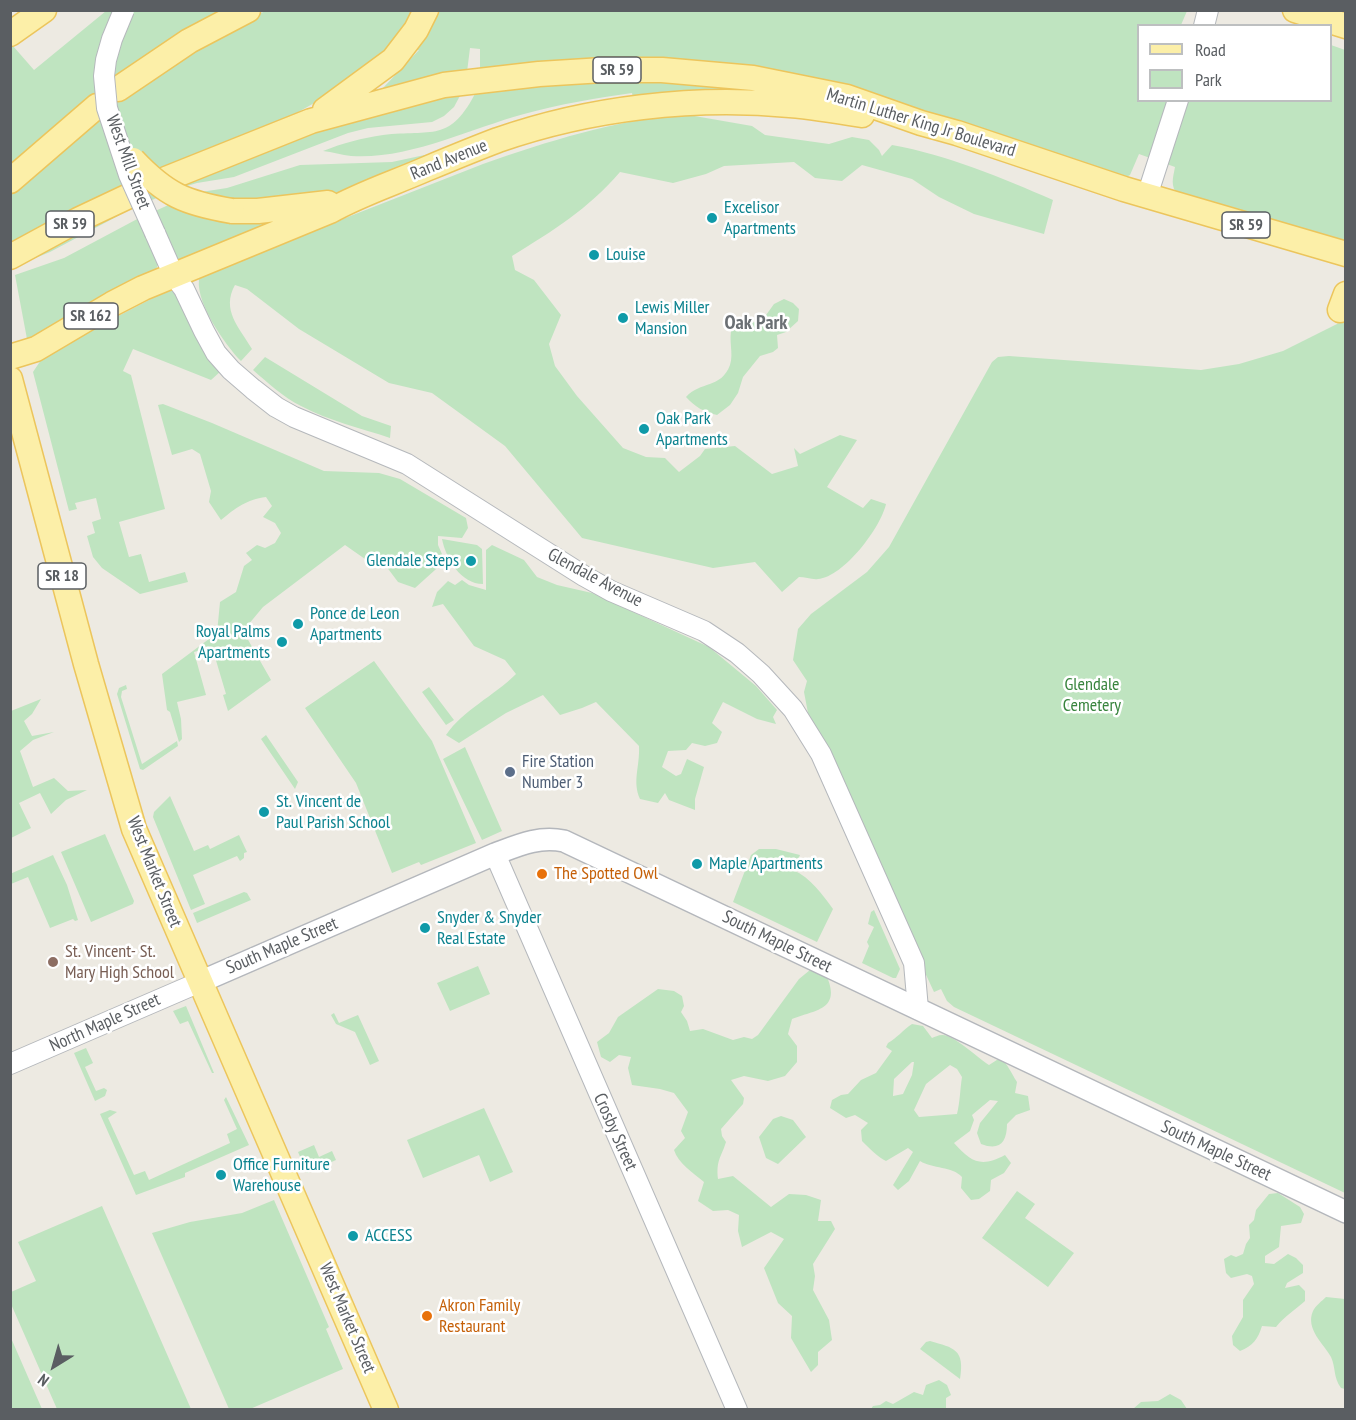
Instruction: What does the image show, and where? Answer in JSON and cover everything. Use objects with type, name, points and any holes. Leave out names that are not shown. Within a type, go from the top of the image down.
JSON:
[{"type":"main road","points":[[10,34],[44,10]]},
{"type":"main road","points":[[118,89],[189,41],[248,10]]},
{"type":"main road","points":[[311,121],[393,60],[416,30],[426,10]]},
{"type":"main road","points":[[1295,10],[1346,26]]},
{"type":"main road","name":"Martin Luther King Jr Boulevard","points":[[166,179],[311,121],[444,85],[508,76],[603,70],[662,70],[764,80],[847,97],[1147,196]]},
{"type":"main road","name":"Rand Avenue","points":[[10,357],[36,349],[112,304],[330,211],[349,200],[498,140],[579,118],[667,105],[721,103],[790,105],[921,123]]},
{"type":"main road","points":[[10,181],[97,106]]},
{"type":"main road","points":[[121,144],[149,177],[165,190],[184,200],[203,206],[232,211],[258,211],[349,200]]},
{"type":"main road","name":"SR 59","points":[[10,257],[78,220],[131,195]]},
{"type":"main road","name":"SR 59","points":[[1147,196],[1339,252]]},
{"type":"main road","points":[[1339,252],[1346,271]]},
{"type":"main road","points":[[1346,294],[1340,310],[1346,308]]},
{"type":"main road","name":"West Market Street","points":[[10,379],[86,664],[134,829],[386,1410]]},
{"type":"main road","name":"South Maple Street","points":[[200,982],[495,854],[532,841],[549,838],[564,841],[1346,1212]]},
{"type":"street","name":"West Mill Street","points":[[124,10],[112,39],[104,76],[107,108],[121,144],[129,175],[174,276]]},
{"type":"street","points":[[1147,196],[1178,102]]},
{"type":"street","name":"Glendale Avenue","points":[[174,276],[184,289],[216,352],[231,370],[276,407],[312,425],[407,464],[584,576],[611,591],[704,631],[761,674],[793,709],[821,754],[914,963],[918,1009]]},
{"type":"street","name":"Crosby Street","points":[[495,854],[737,1410]]},
{"type":"street","name":"North Maple Street","points":[[10,1064],[200,982]]},
{"type":"green space","points":[[106,11],[229,11],[11,170],[10,48],[13,46],[34,70]]},
{"type":"green space","points":[[266,11],[1187,11],[1181,24],[1137,24],[1137,102],[1332,102],[1332,45],[1345,50],[1345,242],[1178,195],[1173,185],[1175,167],[1139,154],[1130,175],[1124,178],[906,105],[845,88],[480,70],[480,49],[470,48],[467,72],[385,92],[382,89],[419,50],[380,56],[337,90],[265,131],[11,247],[11,189],[133,86],[248,18]]},
{"type":"green space","points":[[598,77],[780,90],[634,103],[632,93],[538,110],[438,142],[394,153],[351,156],[323,151],[375,136],[438,130],[458,119],[477,90]]},
{"type":"green space","points":[[462,92],[454,107],[444,116],[432,122],[368,128],[348,133],[234,177],[180,188],[131,209],[50,252],[11,268],[130,202],[272,146],[321,127]]},
{"type":"green space","points":[[683,114],[752,126],[765,135],[829,144],[852,137],[869,140],[882,156],[892,145],[913,149],[974,168],[1053,200],[1044,234],[974,214],[939,197],[912,179],[862,165],[842,181],[815,178],[794,162],[724,166],[706,174],[673,183],[620,172],[595,198],[556,228],[512,256],[515,270],[534,280],[561,315],[549,344],[555,366],[577,396],[623,448],[646,457],[665,458],[679,472],[700,456],[705,449],[735,446],[772,474],[798,466],[794,448],[800,454],[840,435],[857,440],[827,487],[863,508],[871,499],[886,504],[877,525],[860,549],[839,570],[828,576],[816,579],[799,577],[782,592],[755,562],[713,568],[582,538],[505,446],[432,393],[389,383],[299,329],[247,289],[235,285],[230,302],[233,318],[252,349],[241,361],[219,333],[205,308],[199,285],[200,275],[507,156],[607,127]]},
{"type":"green space","points":[[451,147],[349,191],[328,196],[245,208],[201,192],[227,188],[300,165],[392,162]]},
{"type":"green space","points":[[175,202],[295,212],[178,267],[153,212]]},
{"type":"green space","points":[[141,217],[157,251],[158,265],[155,272],[33,339],[27,339],[15,275],[64,258]]},
{"type":"green space","points":[[170,289],[179,299],[221,371],[211,380],[133,349],[123,371],[131,375],[165,509],[119,522],[129,557],[141,554],[149,582],[185,572],[188,582],[140,594],[102,568],[93,557],[87,536],[95,533],[92,522],[101,519],[96,498],[75,503],[77,509],[69,511],[33,372],[41,360]]},
{"type":"green space","points":[[784,299],[799,309],[798,321],[786,332],[777,335],[778,348],[760,356],[743,377],[738,393],[730,405],[717,415],[700,409],[689,401],[686,397],[692,392],[716,381],[726,373],[731,360],[732,327],[742,323],[761,322],[774,304]]},
{"type":"green space","name":"Glendale Cemetery","points":[[1345,320],[1345,1193],[954,1007],[947,1001],[941,989],[934,992],[888,893],[838,773],[808,713],[804,692],[807,681],[793,660],[798,629],[811,614],[867,572],[889,547],[992,362],[998,357],[1201,370],[1239,364],[1283,351]]},
{"type":"green space","points":[[265,357],[362,416],[391,426],[390,438],[323,416],[288,398],[253,370]]},
{"type":"green space","points":[[163,404],[324,471],[379,473],[400,479],[466,518],[468,528],[462,538],[438,536],[438,545],[445,561],[415,588],[398,582],[380,558],[365,559],[345,545],[263,607],[243,631],[271,680],[228,711],[223,695],[226,694],[212,647],[194,652],[206,695],[177,702],[182,739],[179,742],[170,712],[167,710],[162,674],[217,633],[220,602],[236,592],[244,566],[252,560],[246,553],[257,545],[265,548],[275,543],[281,533],[275,523],[263,517],[272,506],[266,497],[242,505],[221,520],[209,502],[211,491],[200,454],[192,449],[172,455],[158,405]]},
{"type":"green space","points":[[442,539],[477,545],[482,549],[483,584],[475,583],[461,575],[451,562]]},
{"type":"green space","points":[[492,545],[524,560],[537,577],[557,585],[592,593],[709,647],[756,686],[777,710],[773,717],[776,724],[757,719],[723,702],[712,723],[722,732],[717,743],[705,746],[692,743],[686,750],[668,751],[662,767],[676,776],[681,774],[687,759],[704,767],[695,799],[695,810],[669,800],[665,793],[658,803],[640,799],[636,780],[639,746],[596,702],[560,715],[543,695],[506,713],[459,743],[446,735],[461,718],[516,674],[505,660],[474,646],[443,604],[432,607],[437,592],[448,581],[455,585],[462,580],[469,585],[486,590],[486,550]]},
{"type":"green space","points":[[374,661],[432,741],[476,843],[421,865],[419,862],[392,873],[356,783],[305,708]]},
{"type":"green space","points":[[126,685],[127,689],[122,691],[121,697],[142,764],[177,741],[178,746],[143,770],[140,769],[117,694],[119,688]]},
{"type":"green space","points":[[429,687],[454,720],[446,725],[422,692]]},
{"type":"green space","points":[[41,699],[32,714],[24,721],[32,736],[54,732],[33,740],[20,751],[33,787],[54,778],[68,791],[87,790],[66,800],[51,814],[40,793],[19,803],[31,828],[11,838],[11,711]]},
{"type":"green space","points":[[266,735],[298,782],[295,789],[261,739]]},
{"type":"green space","points":[[465,747],[502,831],[482,840],[443,759]]},
{"type":"green space","points":[[170,796],[194,851],[208,845],[210,849],[239,835],[247,852],[240,861],[237,856],[193,875],[205,904],[191,910],[153,817],[154,812]]},
{"type":"green space","points":[[105,834],[134,901],[133,904],[91,922],[61,852]]},
{"type":"green space","points":[[759,849],[776,849],[800,855],[793,870],[811,882],[833,909],[817,942],[733,902],[751,855]]},
{"type":"green space","points":[[53,855],[67,885],[78,920],[73,919],[50,928],[28,877],[11,884],[10,874]]},
{"type":"green space","points":[[244,892],[251,900],[197,923],[193,913]]},
{"type":"green space","points":[[874,910],[900,969],[896,978],[862,963],[869,946],[867,942],[874,927],[868,924],[871,912]]},
{"type":"green space","points":[[478,966],[490,994],[450,1011],[437,983]]},
{"type":"green space","points":[[810,970],[827,977],[831,996],[823,1007],[792,1019],[788,1034],[797,1046],[797,1062],[785,1076],[768,1081],[744,1076],[731,1080],[744,1098],[743,1104],[721,1129],[726,1142],[719,1159],[718,1179],[733,1176],[771,1207],[789,1194],[806,1195],[821,1200],[818,1221],[831,1221],[835,1229],[813,1264],[815,1276],[813,1290],[829,1320],[832,1340],[818,1352],[818,1365],[811,1372],[791,1338],[792,1316],[778,1303],[764,1268],[784,1239],[771,1232],[742,1247],[738,1231],[739,1215],[728,1210],[713,1211],[698,1201],[704,1182],[682,1163],[674,1150],[685,1138],[681,1131],[688,1112],[674,1093],[632,1085],[628,1068],[631,1057],[619,1055],[610,1062],[601,1057],[597,1042],[609,1033],[618,1017],[658,989],[674,991],[682,996],[684,1006],[681,1012],[690,1031],[703,1029],[733,1040],[744,1037],[752,1039],[758,1035],[799,979]]},
{"type":"green space","points":[[186,1006],[214,1073],[188,1021],[180,1024],[173,1011]]},
{"type":"green space","points":[[334,1013],[339,1023],[358,1015],[379,1061],[370,1065],[355,1032],[336,1024],[331,1015]]},
{"type":"green space","points":[[912,1024],[923,1026],[932,1038],[942,1035],[952,1038],[989,1065],[1000,1058],[1017,1082],[1015,1093],[1028,1096],[1030,1110],[1016,1115],[1007,1124],[1004,1141],[1001,1144],[987,1146],[981,1144],[977,1133],[980,1123],[998,1101],[990,1100],[972,1115],[974,1120],[970,1131],[954,1143],[971,1159],[983,1162],[1005,1155],[1011,1163],[1004,1173],[991,1180],[990,1191],[979,1199],[971,1200],[961,1188],[962,1177],[958,1173],[920,1161],[909,1181],[898,1190],[893,1185],[913,1152],[908,1148],[886,1161],[883,1160],[862,1141],[861,1130],[868,1123],[855,1115],[846,1118],[830,1108],[832,1100],[848,1094],[861,1080],[876,1073],[892,1051],[886,1047],[888,1043]],"holes":[[[914,1062],[912,1075],[903,1094],[893,1096],[894,1079]],[[950,1065],[957,1069],[962,1077],[957,1114],[919,1117],[914,1110],[926,1084]]]},
{"type":"green space","points":[[86,1048],[93,1063],[85,1067],[96,1091],[104,1088],[107,1090],[105,1096],[95,1101],[74,1053]]},
{"type":"green space","points":[[226,1097],[249,1145],[185,1173],[185,1177],[136,1195],[100,1114],[110,1110],[117,1112],[108,1118],[134,1175],[145,1171],[149,1180],[230,1143],[227,1134],[237,1129],[224,1100]]},
{"type":"green space","points":[[484,1108],[513,1172],[490,1182],[479,1155],[423,1178],[407,1140]]},
{"type":"green space","points":[[781,1116],[793,1120],[806,1137],[778,1164],[766,1158],[759,1137],[773,1119]]},
{"type":"green space","points":[[314,1145],[319,1157],[332,1151],[336,1160],[307,1173],[298,1152]]},
{"type":"green space","points":[[1017,1191],[1035,1204],[1025,1218],[1074,1253],[1048,1287],[982,1238]]},
{"type":"green space","points":[[1278,1193],[1300,1207],[1304,1214],[1301,1223],[1281,1226],[1279,1247],[1265,1256],[1265,1263],[1274,1264],[1288,1254],[1296,1258],[1303,1265],[1303,1273],[1287,1283],[1285,1288],[1299,1285],[1305,1291],[1305,1301],[1276,1327],[1262,1326],[1254,1342],[1240,1351],[1233,1345],[1232,1336],[1243,1317],[1243,1300],[1254,1284],[1252,1276],[1247,1274],[1231,1278],[1226,1273],[1224,1259],[1231,1255],[1236,1257],[1243,1254],[1250,1238],[1249,1225],[1254,1220],[1256,1210],[1269,1194]]},
{"type":"green space","points":[[274,1200],[329,1327],[326,1329],[343,1369],[250,1409],[229,1409],[152,1233],[190,1222],[242,1213]]},
{"type":"green space","points":[[102,1206],[191,1409],[57,1409],[11,1304],[11,1292],[36,1281],[18,1242]]},
{"type":"green space","points":[[1326,1297],[1345,1299],[1345,1389],[1338,1384],[1331,1357],[1316,1336],[1311,1324],[1314,1309]]},
{"type":"green space","points":[[11,1338],[42,1409],[11,1409]]},
{"type":"green space","points":[[930,1341],[956,1351],[961,1361],[960,1379],[920,1349]]},
{"type":"green space","points":[[939,1380],[947,1385],[951,1395],[946,1398],[946,1409],[871,1409],[886,1401],[893,1404],[914,1392],[923,1395],[926,1385]]},
{"type":"green space","points":[[1170,1394],[1181,1400],[1187,1409],[1133,1409],[1141,1402],[1158,1401]]},
{"type":"place","name":"Excelisor Apartments","points":[[712,218]]},
{"type":"place","name":"Louise","points":[[594,255]]},
{"type":"place","name":"Lewis Miller Mansion","points":[[623,318]]},
{"type":"place","name":"Oak Park Apartments","points":[[644,429]]},
{"type":"place","name":"Glendale Steps","points":[[471,561]]},
{"type":"place","name":"Ponce de Leon Apartments","points":[[298,624]]},
{"type":"place","name":"Royal Palms Apartments","points":[[282,642]]},
{"type":"place","name":"Fire Station Number 3","points":[[510,772]]},
{"type":"place","name":"St. Vincent de Paul Parish School","points":[[264,812]]},
{"type":"place","name":"Maple Apartments","points":[[697,864]]},
{"type":"place","name":"The Spotted Owl","points":[[542,874]]},
{"type":"place","name":"Snyder & Snyder Real Estate","points":[[425,928]]},
{"type":"place","name":"St. Vincent- St. Mary High School","points":[[53,962]]},
{"type":"place","name":"Office Furniture Warehouse","points":[[221,1175]]},
{"type":"place","name":"ACCESS","points":[[353,1236]]},
{"type":"place","name":"Akron Family Restaurant","points":[[427,1316]]},
{"type":"district","name":"Oak Park","points":[[756,323]]}]
